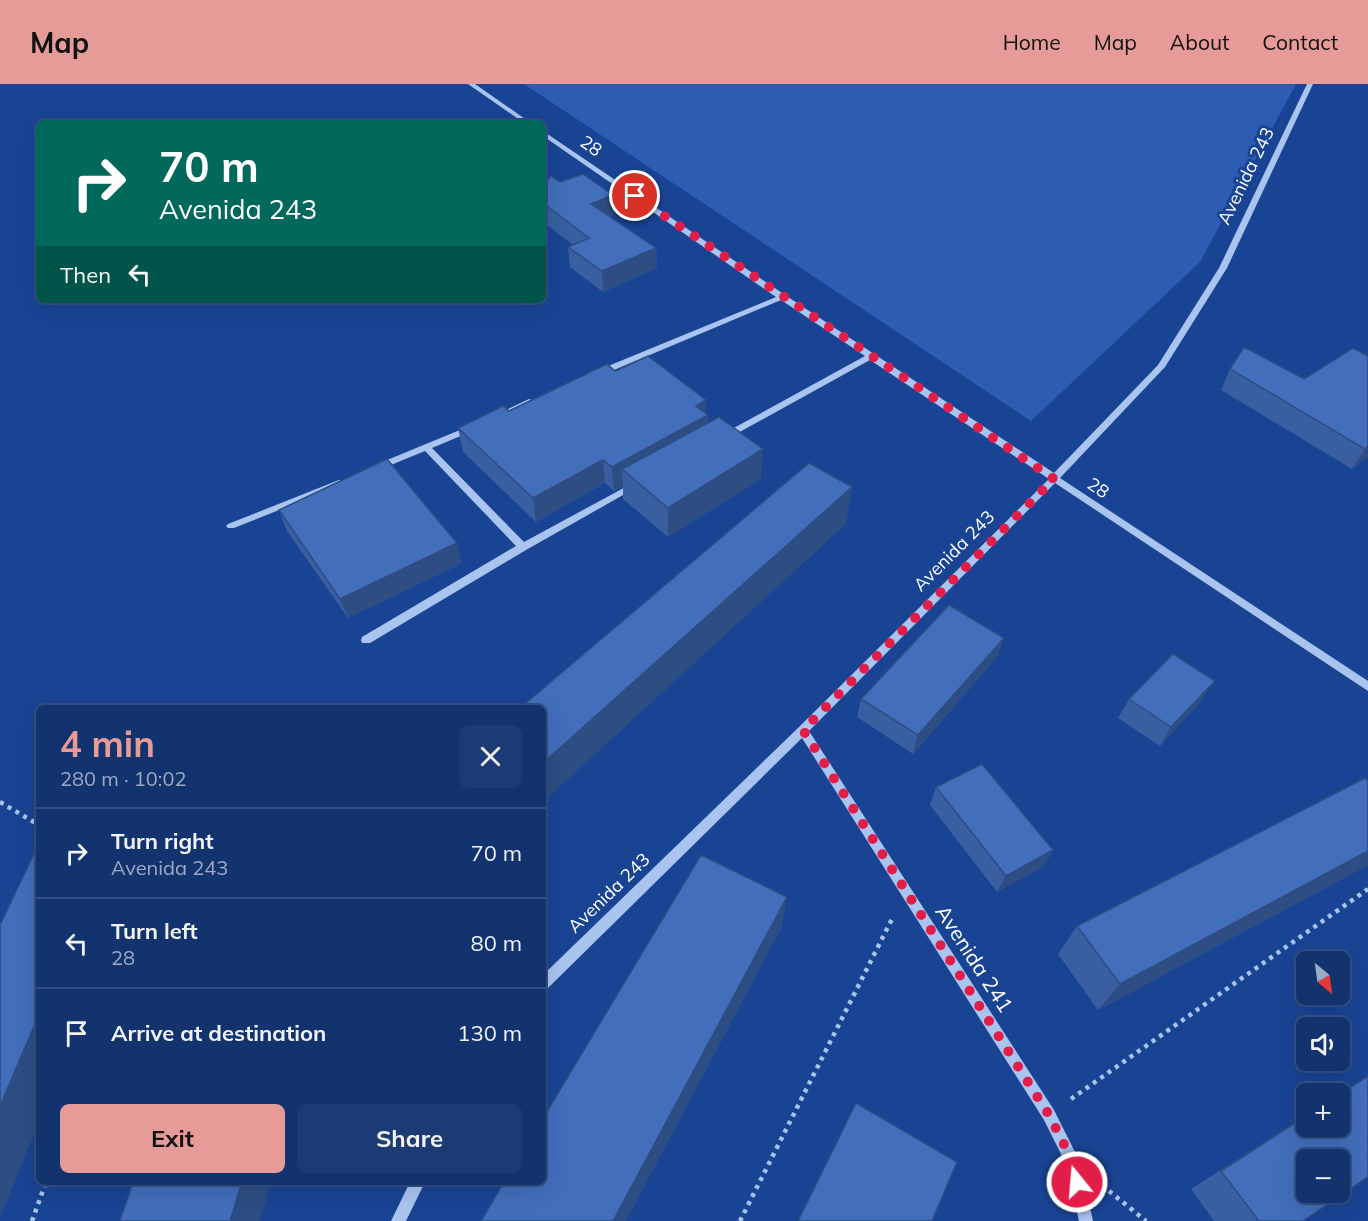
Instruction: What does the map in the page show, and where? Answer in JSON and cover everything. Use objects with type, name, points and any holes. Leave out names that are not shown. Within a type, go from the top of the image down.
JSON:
[{"type":"street","points":[[471,84],[524,120]]},
{"type":"street","name":"Avenida 243","points":[[546,981],[803,730],[1054,479],[1161,367],[1223,268],[1310,84]]},
{"type":"street","name":"28","points":[[546,135],[782,297],[1368,687]]},
{"type":"street","points":[[595,375],[782,297]]},
{"type":"street","points":[[717,440],[871,356]]},
{"type":"street","points":[[487,421],[540,398]]},
{"type":"street","points":[[372,469],[477,425]]},
{"type":"street","points":[[426,447],[523,547]]},
{"type":"street","points":[[231,526],[351,478]]},
{"type":"street","points":[[366,640],[523,547],[646,480]]},
{"type":"street","name":"Avenida 241","points":[[803,730],[1049,1115],[1073,1162],[1086,1221]]},
{"type":"street","points":[[398,1221],[416,1185]]},
{"type":"path","points":[[0,802],[36,823]]},
{"type":"path","points":[[1049,1115],[1368,889]]},
{"type":"path","points":[[740,1221],[906,892]]},
{"type":"path","points":[[32,1221],[45,1185]]},
{"type":"shaded area","points":[[524,84],[1296,84],[1200,262],[1031,421]]},
{"type":"building","points":[[583,174],[613,195],[591,204],[656,248],[602,271],[568,247],[589,238],[546,205],[546,182],[551,176],[560,182]]},
{"type":"building","points":[[1244,347],[1304,379],[1353,348],[1368,356],[1368,446],[1365,449],[1230,369]]},
{"type":"building","points":[[648,356],[706,400],[696,406],[708,415],[612,467],[603,460],[533,498],[458,428],[503,406],[509,411],[607,364],[615,371]]},
{"type":"building","points":[[719,417],[763,449],[668,508],[622,469]]},
{"type":"building","points":[[387,459],[457,543],[340,599],[279,510]]},
{"type":"building","points":[[809,463],[852,487],[546,760],[546,705],[524,705]]},
{"type":"building","points":[[949,605],[1004,638],[918,735],[861,699]]},
{"type":"building","points":[[1173,654],[1215,681],[1171,727],[1129,699]]},
{"type":"building","points":[[982,764],[1053,850],[1006,876],[936,787]]},
{"type":"building","points":[[1365,778],[1368,781],[1368,851],[1120,984],[1077,926]]},
{"type":"building","points":[[36,849],[36,1022],[0,1106],[0,925]]},
{"type":"building","points":[[701,855],[787,897],[613,1221],[481,1221],[502,1185],[546,1185],[546,1113]]},
{"type":"building","points":[[1368,1076],[1368,1177],[1350,1189],[1350,1149],[1296,1149],[1296,1203],[1330,1203],[1303,1221],[1259,1221],[1221,1171],[1296,1122],[1296,1137],[1350,1137],[1350,1088]]},
{"type":"building","points":[[856,1103],[957,1162],[932,1221],[798,1221]]},
{"type":"building","points":[[132,1185],[241,1185],[230,1221],[120,1221]]},
{"type":"route","points":[[635,196],[1054,479],[803,730],[1049,1115],[1073,1162],[1077,1182]]}]
